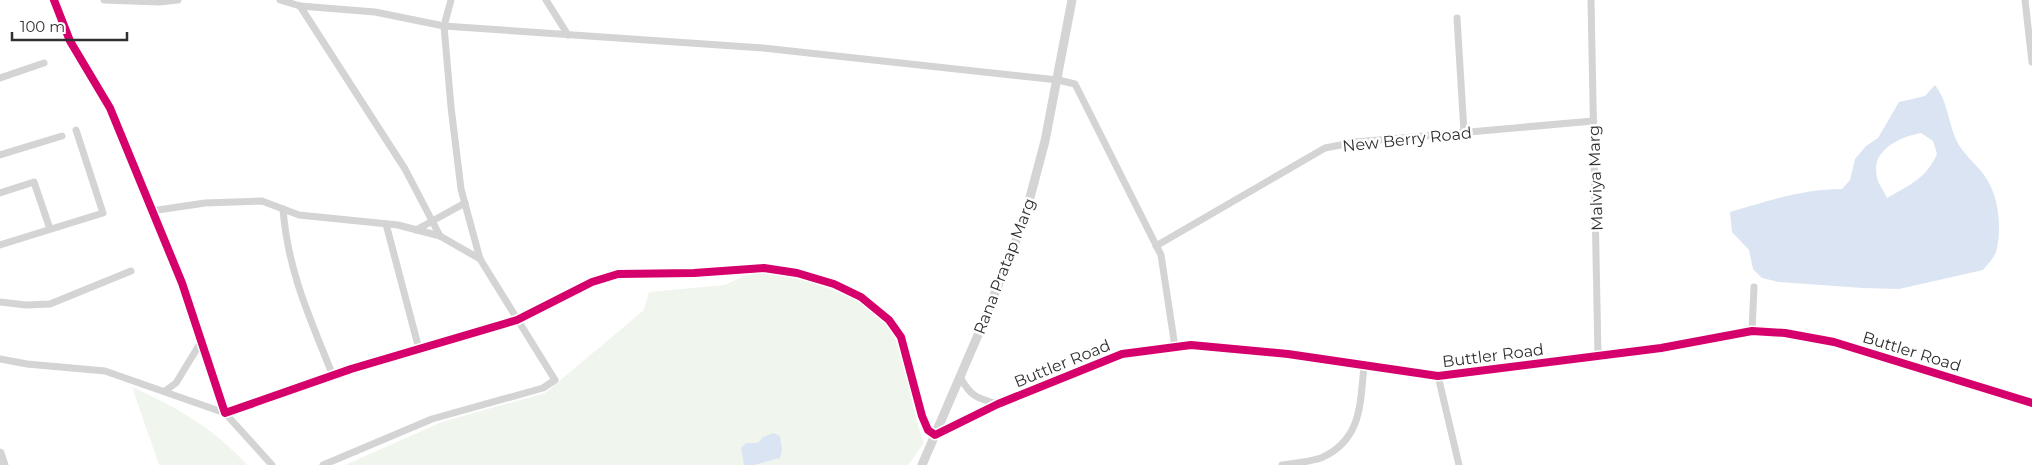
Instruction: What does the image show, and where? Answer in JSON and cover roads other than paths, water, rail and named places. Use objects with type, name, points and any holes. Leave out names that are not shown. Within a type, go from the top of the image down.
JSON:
[{"type":"street","points":[[54,0],[70,42],[110,108],[182,283],[225,413],[272,465]]},
{"type":"street","points":[[104,0],[159,2],[178,0]]},
{"type":"street","points":[[280,0],[300,6],[375,12],[444,26],[763,48],[1058,80],[1074,84],[1160,254],[1175,347]]},
{"type":"street","points":[[323,465],[432,418],[543,388],[554,380],[480,259],[465,203],[451,107],[444,26],[451,0]]},
{"type":"street","points":[[546,0],[568,35]]},
{"type":"street","name":"Rana Pratap Marg","points":[[922,465],[1024,220],[1058,80],[1072,0]]},
{"type":"street","name":"Malviya Marg","points":[[1591,0],[1598,356]]},
{"type":"street","points":[[2025,0],[2032,62]]},
{"type":"street","points":[[300,6],[405,169],[440,236]]},
{"type":"street","points":[[1457,18],[1464,132]]},
{"type":"street","points":[[0,78],[44,63]]},
{"type":"street","name":"New Berry Road","points":[[1156,246],[1325,148],[1356,142],[1594,121]]},
{"type":"street","points":[[0,245],[103,213],[76,130]]},
{"type":"street","points":[[0,155],[62,136]]},
{"type":"street","points":[[0,192],[34,182],[50,229]]},
{"type":"street","points":[[151,211],[205,203],[262,201],[299,215],[386,224],[440,236],[480,259]]},
{"type":"street","points":[[416,230],[433,223],[465,203]]},
{"type":"street","points":[[283,209],[286,239],[294,276],[333,376]]},
{"type":"street","points":[[386,224],[419,349]]},
{"type":"street","points":[[0,359],[27,364],[105,371],[225,413],[333,376],[517,320],[592,282],[618,274],[694,273],[764,268],[797,273],[834,284],[861,297],[889,320],[901,337],[922,416],[928,430],[935,435]]},
{"type":"street","points":[[0,302],[26,305],[50,304],[131,271]]},
{"type":"street","points":[[1752,331],[1754,287]]},
{"type":"street","name":"Buttler Road","points":[[935,435],[998,404],[1122,354],[1191,345],[1438,376],[1661,348],[1752,331],[1785,333],[1834,342],[2032,403]]},
{"type":"street","points":[[165,391],[176,383],[201,342]]},
{"type":"street","points":[[1282,465],[1321,462],[1349,437],[1357,423],[1364,366]]},
{"type":"street","points":[[1438,376],[1459,465]]},
{"type":"street","name":"Buttler Road","points":[[960,377],[968,391],[978,399],[998,404]]},
{"type":"street","points":[[0,453],[4,465]]}]
